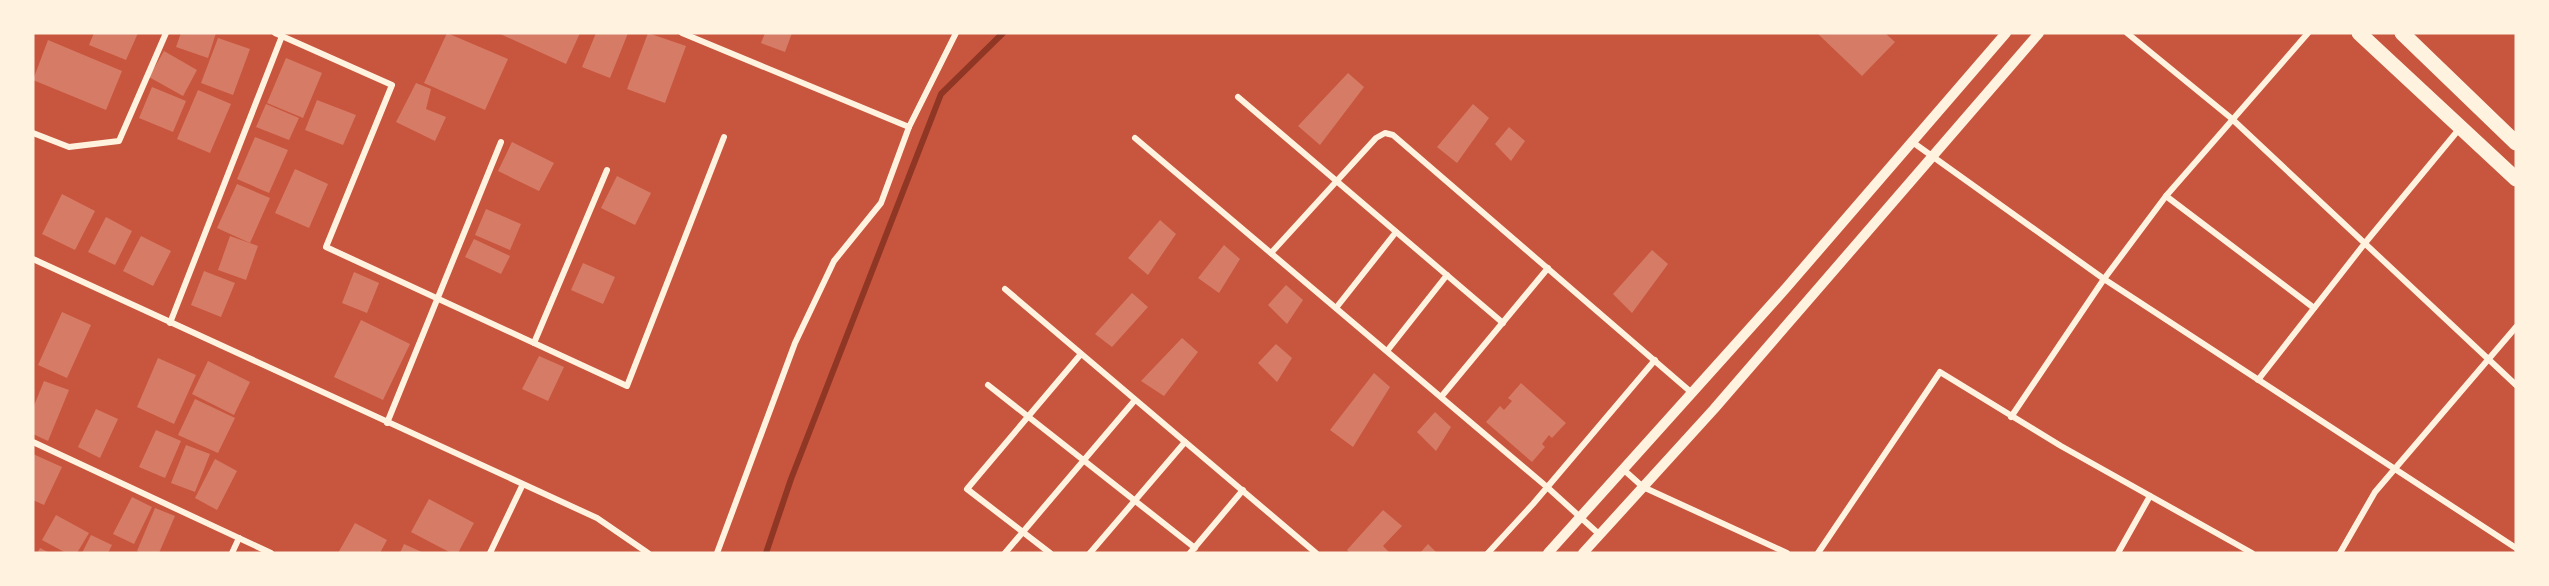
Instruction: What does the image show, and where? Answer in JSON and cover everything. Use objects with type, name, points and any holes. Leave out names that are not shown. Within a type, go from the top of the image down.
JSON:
[{"type":"main road","points":[[2359,33],[2516,179]]},
{"type":"main road","points":[[2402,33],[2516,143]]},
{"type":"street","points":[[33,133],[69,147],[119,141],[166,33]]},
{"type":"street","points":[[275,33],[392,85],[326,247],[627,386],[724,137]]},
{"type":"street","points":[[682,33],[909,127]]},
{"type":"street","points":[[717,553],[795,343],[834,261],[881,203],[909,127],[956,33]]},
{"type":"street","points":[[1548,553],[1786,288],[2006,33]]},
{"type":"street","points":[[1583,553],[1933,158],[2040,33]]},
{"type":"street","points":[[2127,33],[2231,118],[2516,386]]},
{"type":"street","points":[[2011,417],[2104,279],[2166,196],[2231,118],[2308,33]]},
{"type":"street","points":[[170,323],[282,36]]},
{"type":"street","points":[[1238,97],[1503,322]]},
{"type":"street","points":[[2258,380],[2365,243],[2461,127]]},
{"type":"street","points":[[1271,253],[1376,138],[1384,133],[1393,135],[1692,393]]},
{"type":"street","points":[[1135,138],[1547,487],[1600,535]]},
{"type":"street","points":[[1911,141],[2104,279],[2516,548]]},
{"type":"street","points":[[387,423],[501,142]]},
{"type":"street","points":[[534,344],[607,170]]},
{"type":"street","points":[[2166,196],[2314,308]]},
{"type":"street","points":[[1336,308],[1396,232]]},
{"type":"street","points":[[33,259],[522,486],[597,518],[648,553]]},
{"type":"street","points":[[1441,397],[1548,268]]},
{"type":"street","points":[[1386,351],[1447,275]]},
{"type":"street","points":[[1005,289],[1316,553]]},
{"type":"street","points":[[2340,553],[2374,492],[2516,327]]},
{"type":"street","points":[[1050,553],[967,489],[1081,354]]},
{"type":"street","points":[[1488,553],[1655,360]]},
{"type":"street","points":[[1818,553],[1940,372],[2011,417],[2252,553]]},
{"type":"street","points":[[988,385],[1135,501],[1192,550],[1243,490]]},
{"type":"street","points":[[1005,553],[1136,400]]},
{"type":"street","points":[[33,442],[271,553]]},
{"type":"street","points":[[1090,553],[1185,442]]},
{"type":"street","points":[[1624,470],[1643,487],[1787,553]]},
{"type":"street","points":[[490,553],[522,486]]},
{"type":"street","points":[[2118,553],[2150,495]]},
{"type":"street","points":[[232,553],[239,538]]},
{"type":"street","points":[[2235,553],[2239,546]]},
{"type":"building","points":[[94,33],[138,33],[126,60],[89,45]]},
{"type":"building","points":[[181,33],[216,33],[208,58],[176,47]]},
{"type":"building","points":[[447,33],[508,59],[485,110],[424,83]]},
{"type":"building","points":[[498,33],[580,33],[566,64]]},
{"type":"building","points":[[596,33],[628,33],[610,78],[582,67]]},
{"type":"building","points":[[648,33],[686,46],[665,103],[627,89]]},
{"type":"building","points":[[765,33],[792,33],[785,52],[761,43]]},
{"type":"building","points":[[1817,33],[1885,33],[1895,42],[1862,76]]},
{"type":"building","points":[[218,38],[250,49],[233,95],[201,83]]},
{"type":"building","points":[[48,40],[122,71],[106,110],[33,80]]},
{"type":"building","points":[[164,51],[197,70],[183,96],[149,77]]},
{"type":"building","points":[[286,58],[322,73],[303,118],[267,103]]},
{"type":"building","points":[[1348,73],[1364,87],[1320,145],[1298,126]]},
{"type":"building","points":[[416,83],[431,89],[426,109],[446,117],[435,141],[396,122]]},
{"type":"building","points":[[152,87],[186,101],[173,132],[139,118]]},
{"type":"building","points":[[198,90],[231,104],[210,153],[177,139]]},
{"type":"building","points":[[317,100],[356,115],[343,145],[305,130]]},
{"type":"building","points":[[266,104],[299,118],[289,140],[256,127]]},
{"type":"building","points":[[1473,104],[1489,118],[1457,163],[1437,147]]},
{"type":"building","points":[[1509,127],[1525,141],[1511,161],[1495,144]]},
{"type":"building","points":[[255,137],[288,150],[269,193],[237,179]]},
{"type":"building","points":[[512,142],[554,163],[539,191],[498,171]]},
{"type":"building","points":[[295,169],[328,184],[309,228],[275,213]]},
{"type":"building","points":[[617,176],[651,193],[635,225],[601,208]]},
{"type":"building","points":[[237,184],[270,198],[250,243],[217,228]]},
{"type":"building","points":[[62,194],[95,211],[75,250],[42,234]]},
{"type":"building","points":[[486,209],[521,224],[510,250],[475,235]]},
{"type":"building","points":[[106,217],[132,231],[115,265],[88,252]]},
{"type":"building","points":[[1160,220],[1176,234],[1148,275],[1128,258]]},
{"type":"building","points":[[141,236],[171,251],[153,286],[123,271]]},
{"type":"building","points":[[230,236],[258,246],[246,280],[218,270]]},
{"type":"building","points":[[474,239],[510,256],[501,274],[465,257]]},
{"type":"building","points":[[1224,245],[1240,259],[1219,293],[1198,278]]},
{"type":"building","points":[[1652,250],[1668,264],[1632,313],[1613,294]]},
{"type":"building","points":[[583,263],[615,277],[603,304],[571,290]]},
{"type":"building","points":[[204,271],[235,283],[221,317],[191,305]]},
{"type":"building","points":[[354,272],[379,283],[367,313],[342,303]]},
{"type":"building","points":[[1286,285],[1303,300],[1287,324],[1268,305]]},
{"type":"building","points":[[1132,293],[1148,307],[1112,347],[1095,334]]},
{"type":"building","points":[[62,312],[91,325],[67,378],[38,365]]},
{"type":"building","points":[[361,320],[410,344],[383,400],[334,377]]},
{"type":"building","points":[[1182,338],[1198,352],[1164,396],[1141,381]]},
{"type":"building","points":[[1276,344],[1292,358],[1277,382],[1258,363]]},
{"type":"building","points":[[539,356],[564,367],[548,401],[522,389]]},
{"type":"building","points":[[158,358],[196,375],[174,424],[137,407]]},
{"type":"building","points":[[208,361],[250,382],[234,415],[192,394]]},
{"type":"building","points":[[1374,373],[1390,387],[1353,447],[1330,430]]},
{"type":"building","points":[[44,381],[69,390],[48,441],[33,434],[33,408]]},
{"type":"building","points":[[1521,383],[1566,423],[1552,438],[1549,435],[1542,444],[1545,447],[1532,462],[1486,422],[1500,406],[1504,410],[1512,401],[1508,398]]},
{"type":"building","points":[[195,399],[235,418],[218,453],[178,435]]},
{"type":"building","points":[[96,409],[118,419],[100,458],[78,447]]},
{"type":"building","points":[[1435,412],[1451,427],[1436,451],[1417,432]]},
{"type":"building","points":[[156,430],[181,441],[165,478],[139,467]]},
{"type":"building","points":[[186,445],[210,454],[195,492],[171,483]]},
{"type":"building","points":[[33,454],[62,467],[44,505],[33,500]]},
{"type":"building","points":[[215,459],[237,471],[217,510],[195,498]]},
{"type":"building","points":[[132,497],[152,507],[134,544],[113,534]]},
{"type":"building","points":[[429,499],[474,523],[458,553],[451,553],[411,532]]},
{"type":"building","points":[[155,508],[175,516],[159,553],[142,553],[137,551]]},
{"type":"building","points":[[1383,510],[1402,526],[1383,546],[1390,553],[1350,553],[1347,550]]},
{"type":"building","points":[[56,515],[89,533],[77,553],[66,553],[42,540]]},
{"type":"building","points":[[355,523],[387,540],[380,553],[338,553]]},
{"type":"building","points":[[91,535],[112,545],[108,553],[82,553]]},
{"type":"building","points":[[404,544],[424,553],[400,553]]},
{"type":"building","points":[[1428,544],[1437,553],[1420,553]]},
{"type":"building","points":[[40,548],[50,553],[37,553]]},
{"type":"waterway","points":[[766,553],[791,479],[941,94],[1003,33]]}]
